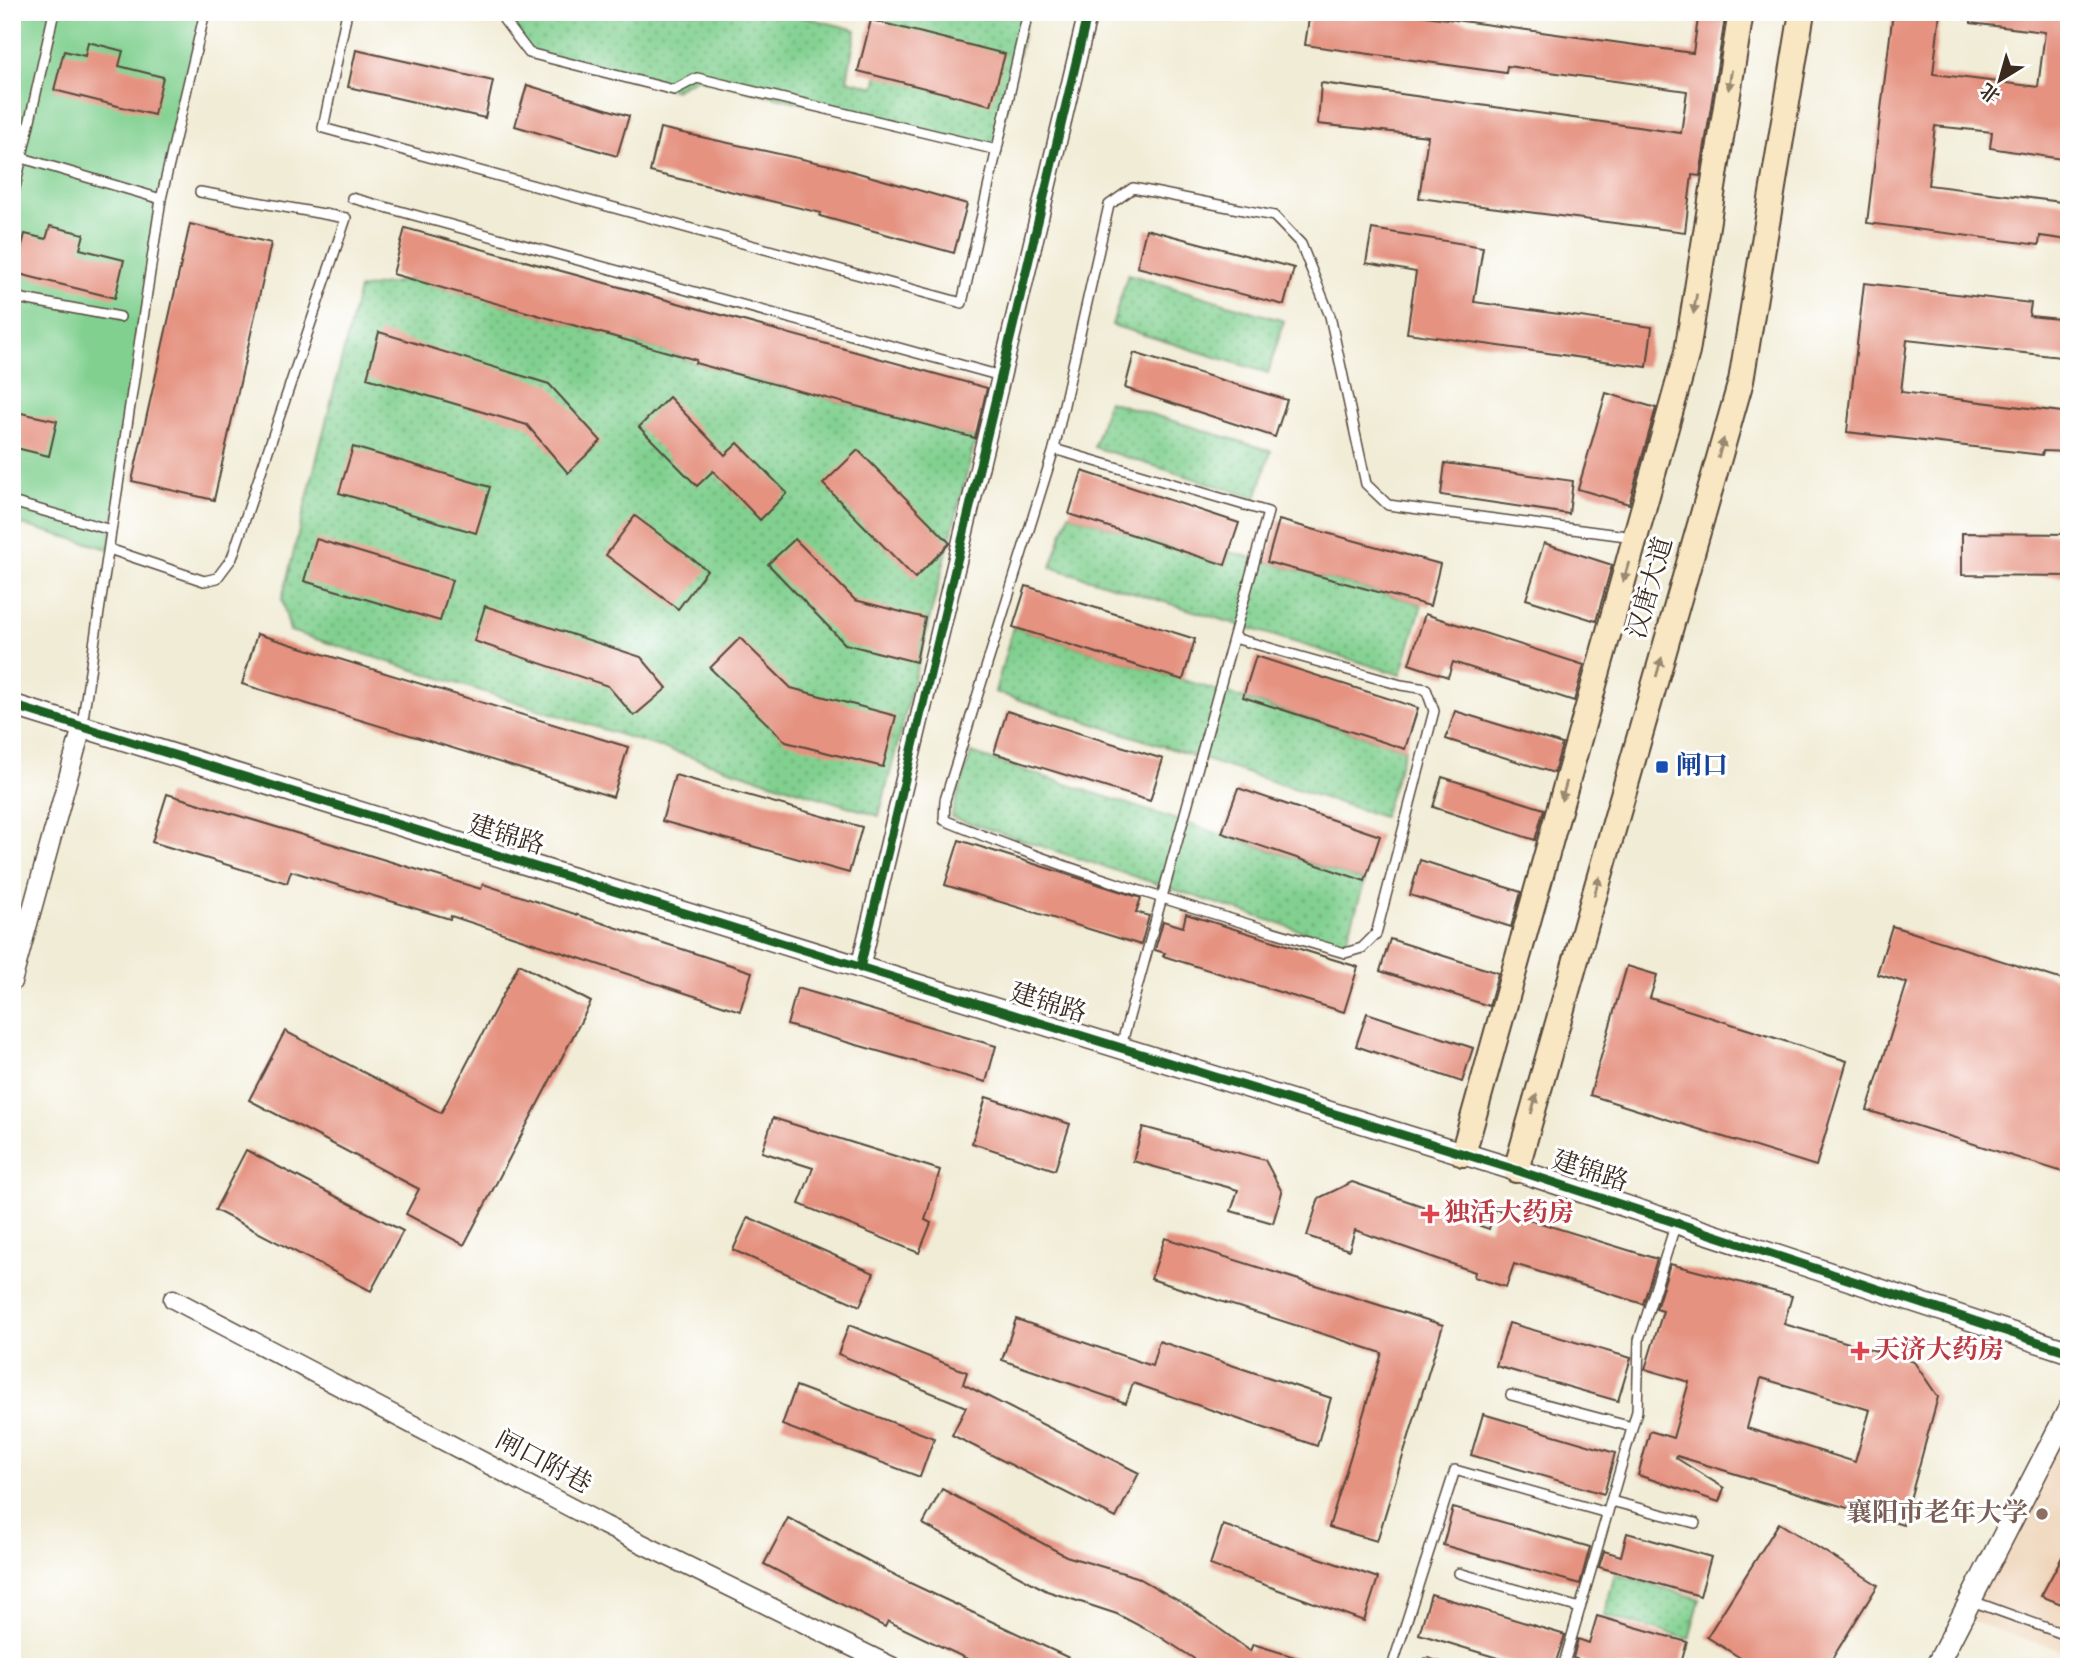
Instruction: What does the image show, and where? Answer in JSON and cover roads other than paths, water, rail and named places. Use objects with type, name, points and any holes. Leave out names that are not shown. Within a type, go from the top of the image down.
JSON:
[{"type":"main road","name":"汉唐大道","points":[[1463,1154],[1687,352],[1741,12]]},
{"type":"main road","name":"汉唐大道","points":[[1516,1170],[1741,381],[1802,12]]},
{"type":"street","points":[[860,968],[1088,12]]},
{"type":"street","name":"建锦路","points":[[12,705],[1516,1170],[2069,1352]]},
{"type":"street","points":[[12,982],[82,727]]},
{"type":"street","name":"闸口附巷","points":[[173,1299],[604,1525],[894,1667]]},
{"type":"street","points":[[1936,1667],[2069,1409]]},
{"type":"lane","points":[[12,201],[17,157],[54,12]]},
{"type":"lane","points":[[82,727],[161,199],[205,12]]},
{"type":"lane","points":[[348,12],[323,128],[962,303],[1028,12]]},
{"type":"lane","points":[[506,12],[505,20],[529,53],[674,90],[697,78],[997,150]]},
{"type":"lane","points":[[17,157],[161,199]]},
{"type":"lane","points":[[1234,638],[1401,685],[1426,688],[1434,711],[1376,934],[1362,948],[1345,953],[1162,898],[1015,849],[944,820],[945,800],[1054,449],[1109,205],[1133,188],[1274,216],[1301,244],[1330,316],[1366,484],[1388,505],[1635,537]]},
{"type":"lane","points":[[108,549],[204,581],[217,578],[225,568],[232,558],[346,218],[200,192]]},
{"type":"lane","points":[[352,198],[1001,376]]},
{"type":"lane","points":[[12,297],[120,317]]},
{"type":"lane","points":[[1054,449],[1268,512],[1121,1048]]},
{"type":"lane","points":[[12,502],[111,530]]},
{"type":"lane","points":[[1563,1667],[1637,1411],[1639,1340],[1676,1223]]},
{"type":"lane","points":[[1511,1395],[1632,1427]]},
{"type":"lane","points":[[1392,1667],[1455,1470],[1607,1513]]},
{"type":"lane","points":[[1611,1501],[1695,1523]]},
{"type":"lane","points":[[1459,1573],[1580,1608]]},
{"type":"lane","points":[[1970,1601],[2069,1636]]},
{"type":"lane","points":[[1427,1663],[1440,1667]]},
{"type":"place","name":"闸口","points":[[1662,767]]},
{"type":"place","name":"独活大药房","points":[[1430,1214]]},
{"type":"place","name":"天济大药房","points":[[1860,1351]]},
{"type":"place","name":"襄阳市老年大学","points":[[2042,1514]]}]
